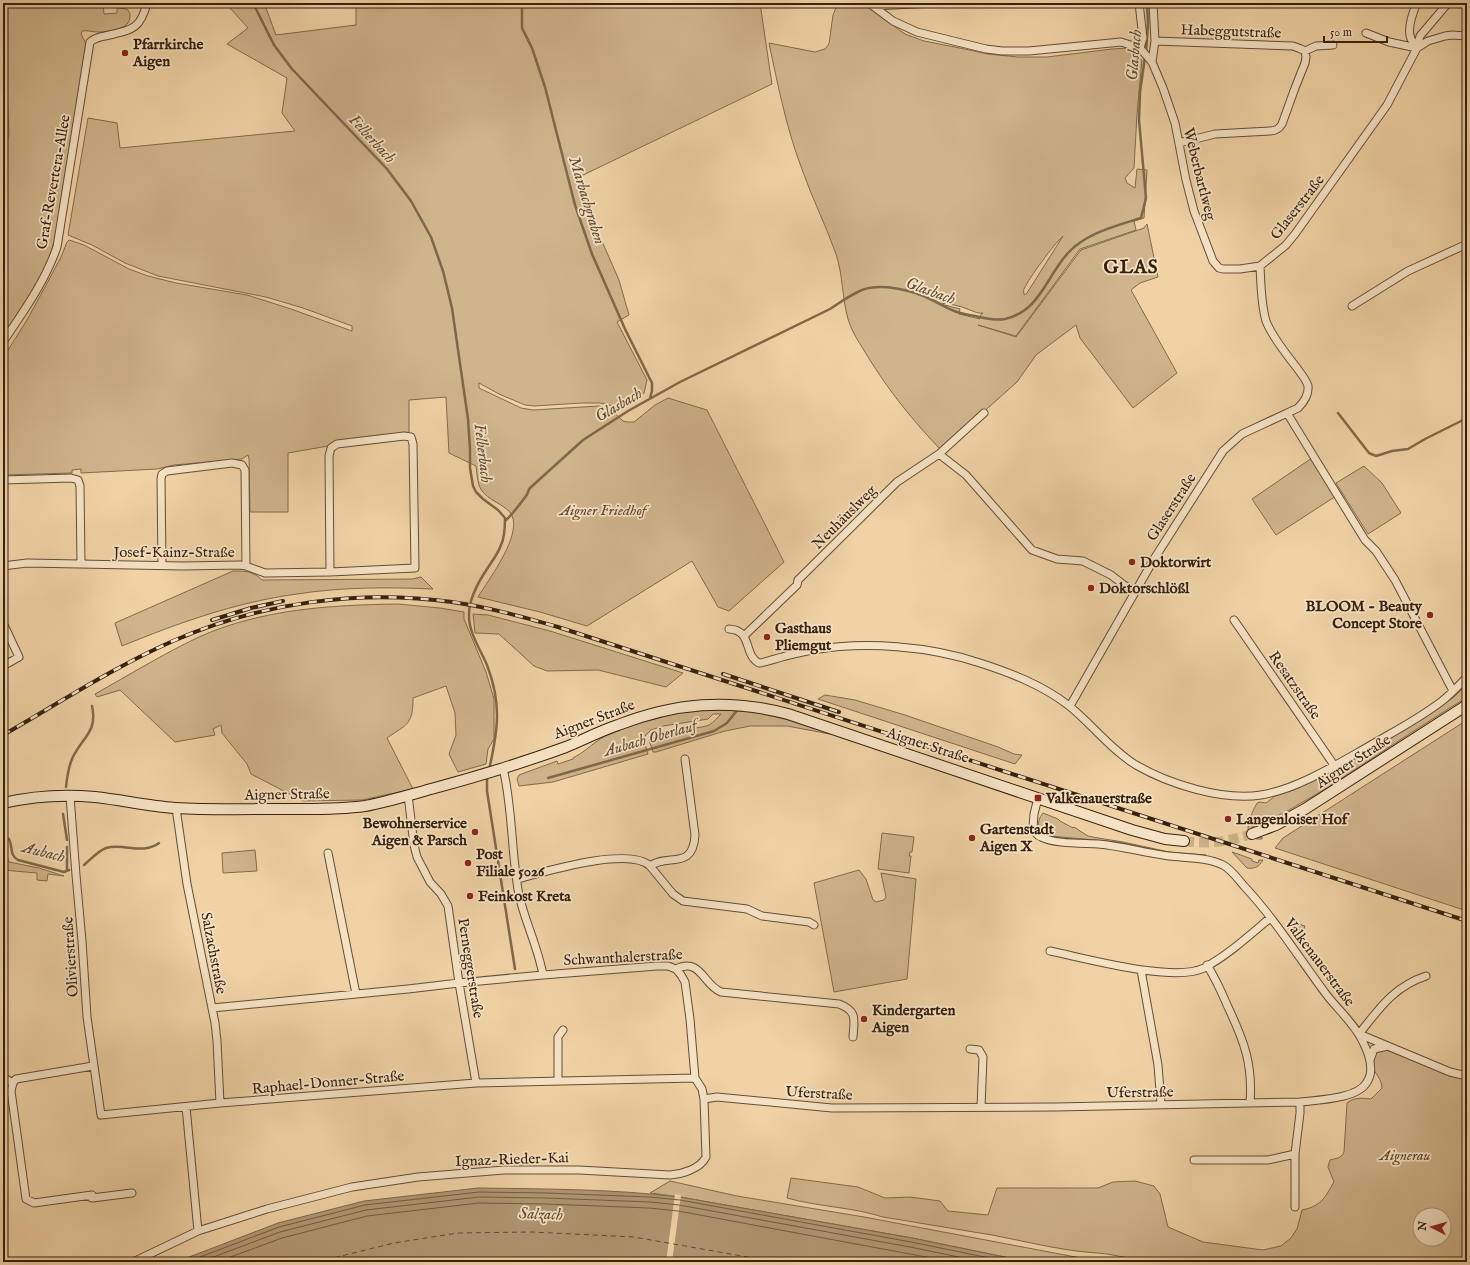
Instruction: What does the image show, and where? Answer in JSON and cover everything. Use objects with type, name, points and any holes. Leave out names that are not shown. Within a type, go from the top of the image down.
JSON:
[{"type":"main road","name":"Aigner Straße","points":[[3,803],[32,798],[70,796],[94,797],[176,808],[323,809],[364,806],[504,768],[567,746],[637,718],[672,709],[693,705],[710,704],[753,707],[788,714],[1153,836],[1184,841]]},
{"type":"main road","name":"Aigner Straße","points":[[1252,834],[1293,817],[1467,705]]},
{"type":"street","name":"Graf-Revertera-Allee","points":[[3,342],[36,291],[47,271],[57,247],[90,42],[94,39],[127,30],[135,26],[141,20],[147,3]]},
{"type":"street","points":[[871,5],[934,3]]},
{"type":"street","points":[[871,5],[900,25],[916,32],[970,46],[994,50],[1036,51],[1121,42],[1137,47],[1143,38],[1139,3]]},
{"type":"street","points":[[1152,62],[1155,41],[1153,3]]},
{"type":"street","points":[[1417,3],[1413,13],[1410,31],[1411,38],[1417,48]]},
{"type":"street","name":"Glaserstraße","points":[[1070,706],[1135,591],[1223,451],[1242,434],[1287,413],[1302,404],[1307,395],[1308,386],[1304,378],[1266,321],[1263,307],[1260,266],[1267,262],[1291,240],[1337,176],[1387,105],[1417,48],[1420,36],[1448,3]]},
{"type":"street","points":[[1366,33],[1384,40],[1417,48],[1428,41],[1445,36],[1467,36]]},
{"type":"street","name":"Habeggutstraße","points":[[1155,41],[1294,46],[1305,51]]},
{"type":"street","points":[[1179,142],[1215,134],[1275,131],[1282,124],[1305,64],[1305,51],[1316,46],[1333,45]]},
{"type":"street","name":"Weberbartlweg","points":[[1137,47],[1152,62],[1175,123],[1186,180],[1194,211],[1213,261],[1219,268],[1223,269],[1240,269],[1260,266]]},
{"type":"street","points":[[1352,306],[1408,270],[1467,244]]},
{"type":"street","name":"Neuhäuslweg","points":[[744,636],[797,585],[798,580],[897,482],[939,454],[984,413]]},
{"type":"street","points":[[1287,413],[1340,502],[1365,540],[1376,551],[1395,580],[1453,691]]},
{"type":"street","name":"Josef-Kainz-Straße","points":[[3,566],[27,563],[246,566],[265,573],[330,572],[415,568],[413,444],[411,437],[404,436],[337,444],[331,448],[329,456],[330,572]]},
{"type":"street","points":[[939,454],[966,475],[1032,550],[1057,559],[1083,561],[1111,575],[1135,591]]},
{"type":"street","points":[[162,565],[162,474],[166,471],[232,463],[242,465],[246,470],[246,566]]},
{"type":"street","points":[[3,480],[71,478],[78,480],[80,486],[81,564]]},
{"type":"street","name":"Resatzstraße","points":[[1234,620],[1334,765]]},
{"type":"street","points":[[3,623],[19,657],[3,666]]},
{"type":"street","points":[[729,629],[738,630],[744,636],[753,658],[759,663],[813,650],[855,646],[911,649],[953,655],[982,664],[1031,683],[1052,694],[1070,706],[1124,757],[1138,765],[1176,783],[1205,792],[1232,795],[1260,795],[1288,787],[1316,775],[1390,734],[1441,702],[1467,677]]},
{"type":"street","points":[[650,866],[658,862],[683,859],[693,848],[695,835],[685,758]]},
{"type":"street","points":[[504,768],[508,789],[517,879],[522,907],[541,963],[543,975]]},
{"type":"street","name":"Perneggerstraße","points":[[408,795],[413,838],[417,857],[430,882],[441,894],[448,906],[458,983],[476,1083]]},
{"type":"street","name":"Olivierstraße","points":[[70,796],[87,1017],[100,1115]]},
{"type":"street","name":"Valkenauerstraße","points":[[1038,798],[1034,814],[1033,828],[1040,837],[1065,842],[1112,845],[1158,854],[1216,862],[1223,865],[1232,872],[1262,906],[1327,996],[1359,1034],[1388,998],[1418,979],[1426,976]]},
{"type":"street","name":"Salzachstraße","points":[[176,808],[187,884],[212,1008],[217,1041],[220,1104]]},
{"type":"street","points":[[328,853],[356,994]]},
{"type":"street","points":[[517,879],[602,859],[638,859],[647,862],[673,894],[682,901],[748,909],[762,916],[809,922],[814,925]]},
{"type":"street","points":[[1050,951],[1142,970],[1185,972],[1200,969],[1224,955],[1270,918]]},
{"type":"street","points":[[1207,965],[1218,984],[1244,1043],[1250,1076],[1250,1103]]},
{"type":"street","name":"Schwanthalerstraße","points":[[212,1008],[408,990],[458,983],[543,975],[657,966],[668,966],[676,969],[686,966],[695,968],[703,974],[713,988],[721,992],[839,1004],[850,1010],[854,1016],[853,1037]]},
{"type":"street","name":"Ignaz-Rieder-Kai","points":[[133,1262],[198,1231],[267,1209],[352,1187],[418,1177],[478,1172],[553,1170],[619,1172],[660,1176],[679,1174],[696,1167],[703,1162],[706,1157],[704,1099],[702,1089],[695,1078],[686,988],[683,978],[676,969]]},
{"type":"street","points":[[1142,970],[1158,1065],[1161,1104]]},
{"type":"street","points":[[558,1081],[558,1037],[563,1030]]},
{"type":"street","points":[[1359,1034],[1450,1072],[1467,1076]]},
{"type":"street","name":"Uferstraße","points":[[704,1099],[717,1097],[832,1108],[1056,1107],[1300,1102],[1331,1098],[1358,1092],[1365,1086],[1370,1078],[1371,1066],[1359,1034]]},
{"type":"street","points":[[1370,1060],[1374,1049],[1388,1046]]},
{"type":"street","points":[[970,1049],[979,1050],[982,1058],[981,1107]]},
{"type":"street","points":[[93,1066],[16,1079],[13,1083],[11,1091],[26,1198],[34,1203],[92,1195],[92,1198],[132,1193]]},
{"type":"street","name":"Raphael-Donner-Straße","points":[[100,1115],[476,1083],[695,1078]]},
{"type":"street","points":[[3,1079],[13,1083]]},
{"type":"street","points":[[1295,1207],[1295,1154],[1300,1102]]},
{"type":"street","points":[[186,1107],[198,1231]]},
{"type":"street","points":[[1194,1160],[1268,1160],[1295,1154]]},
{"type":"green space","points":[[3,3],[103,3],[104,14],[117,13],[117,8],[127,9],[130,16],[129,21],[124,27],[102,32],[82,31],[81,34],[87,46],[57,231],[47,265],[20,311],[3,336],[3,163],[9,133]]},
{"type":"green space","name":"Aigner Friedhof","points":[[224,3],[264,3],[276,35],[356,25],[356,3],[760,3],[772,84],[579,177],[597,230],[619,280],[629,315],[617,322],[647,380],[644,393],[619,409],[600,403],[534,406],[525,405],[499,394],[479,383],[479,388],[521,408],[533,410],[599,406],[611,410],[623,421],[627,422],[634,422],[655,405],[668,398],[707,410],[784,562],[729,611],[718,607],[692,561],[587,626],[540,612],[478,597],[504,555],[510,542],[513,530],[513,519],[509,511],[488,497],[481,489],[476,466],[449,453],[446,397],[409,400],[409,432],[288,453],[288,512],[250,512],[248,455],[242,459],[174,465],[157,469],[81,473],[81,469],[72,470],[72,473],[3,475],[3,358],[27,320],[69,240],[84,245],[129,269],[148,276],[176,283],[247,295],[352,331],[352,326],[303,308],[266,297],[158,276],[125,263],[92,245],[68,235],[88,118],[117,123],[120,148],[295,131],[282,113],[287,78],[227,44],[248,28]]},
{"type":"green space","points":[[838,3],[862,3],[905,34],[924,41],[988,54],[1018,57],[1047,57],[1128,48],[1142,60],[1134,168],[1125,178],[1127,183],[1135,188],[1137,169],[1147,170],[1144,218],[1134,221],[1136,230],[1080,249],[1016,336],[978,325],[1016,337],[1081,250],[1144,228],[1147,224],[1158,277],[1140,283],[1131,290],[1177,373],[1133,408],[1080,338],[1076,325],[1036,355],[1017,382],[941,450],[911,417],[893,394],[876,370],[852,329],[846,311],[836,254],[797,156],[783,108],[769,43],[815,52],[825,49],[829,44],[833,15]],"holes":[[[1063,236],[1027,293],[1024,295],[1024,289],[1031,277],[1048,253]],[[946,303],[978,313],[983,313],[981,314],[980,319],[959,314],[960,309],[941,304]]]},
{"type":"green space","points":[[1312,458],[1336,496],[1276,535],[1252,499]]},
{"type":"green space","points":[[1364,466],[1382,483],[1401,513],[1368,534],[1336,483]]},
{"type":"green space","points":[[233,571],[249,572],[262,580],[413,579],[421,577],[433,589],[348,589],[314,592],[252,602],[208,614],[122,646],[115,623]]},
{"type":"green space","points":[[398,604],[464,612],[464,619],[486,672],[494,699],[494,739],[488,749],[486,764],[458,772],[449,754],[456,735],[455,713],[446,686],[413,698],[412,714],[408,723],[387,738],[413,789],[362,800],[303,801],[251,774],[247,764],[222,733],[221,725],[213,729],[215,735],[175,742],[120,690],[97,697],[95,694],[159,657],[199,637],[247,620],[297,610],[322,607]]},
{"type":"green space","points":[[473,614],[488,615],[550,631],[683,673],[666,687],[598,670],[547,671],[534,666],[499,634],[475,633]]},
{"type":"green space","points":[[1467,684],[1467,697],[1327,788],[1289,810],[1252,827],[1250,830],[1251,834],[1256,837],[1262,837],[1262,839],[1250,836],[1248,826],[1257,803],[1266,803],[1275,796],[1293,790],[1332,771],[1437,709],[1454,697]]},
{"type":"green space","points":[[825,695],[855,700],[905,715],[998,747],[1014,754],[1022,755],[1015,764],[818,699]]},
{"type":"green space","points":[[709,709],[755,712],[797,722],[830,734],[787,726],[750,726],[725,731],[653,752],[649,740],[652,736],[666,731],[709,725],[721,714],[713,714],[708,719],[663,726],[651,730],[645,736],[645,744],[648,754],[553,782],[519,786],[517,779],[519,775],[557,761],[558,764],[573,759],[605,736],[642,722],[664,716],[686,711]]},
{"type":"green space","points":[[1467,720],[1467,911],[1275,848],[1283,838]]},
{"type":"green space","points":[[1043,813],[1058,819],[1073,828],[1074,827],[1088,836],[1169,852],[1206,855],[1178,854],[1118,842],[1050,836],[1040,830],[1039,827],[1039,820]]},
{"type":"green space","points":[[882,833],[914,837],[912,852],[910,852],[909,856],[911,856],[909,873],[878,869]]},
{"type":"green space","points":[[3,845],[9,862],[39,868],[64,876],[48,874],[47,881],[37,880],[37,873],[3,870]]},
{"type":"green space","points":[[255,850],[257,871],[223,873],[222,853]]},
{"type":"green space","points":[[1232,852],[1252,859],[1252,861],[1258,863],[1259,860],[1263,860],[1256,867],[1247,868]]},
{"type":"green space","points":[[859,870],[866,879],[873,900],[876,902],[884,900],[886,897],[881,873],[916,879],[907,979],[834,992],[814,883]]},
{"type":"green space","points":[[1290,921],[1305,926],[1299,943],[1288,927]]},
{"type":"green space","name":"Aignerau","points":[[1383,1049],[1404,1056],[1445,1074],[1467,1078],[1467,1262],[1151,1262],[1107,1254],[1051,1247],[787,1198],[791,1178],[858,1187],[885,1198],[910,1197],[940,1201],[948,1211],[988,1215],[997,1188],[1098,1188],[1113,1182],[1135,1181],[1154,1186],[1160,1194],[1168,1227],[1203,1242],[1263,1250],[1281,1246],[1291,1238],[1297,1229],[1302,1210],[1318,1204],[1334,1182],[1328,1167],[1330,1160],[1340,1157],[1344,1152],[1347,1103],[1362,1098],[1371,1099],[1382,1088],[1373,1068],[1375,1052]]},
{"type":"green space","points":[[670,1181],[737,1196],[864,1217],[1102,1262],[1029,1262],[912,1238],[650,1193]]},
{"type":"water","name":"Salzach","points":[[478,1188],[605,1191],[680,1197],[912,1238],[1029,1262],[176,1262],[278,1223],[364,1201]]},
{"type":"pier","points":[[675,1194],[681,1195],[672,1262],[666,1262]]},
{"type":"waterway","name":"Felberbach","points":[[253,3],[274,45],[292,69],[387,169],[411,201],[431,237],[443,271],[452,308],[468,419],[470,468],[473,486],[476,492],[498,510],[505,518],[504,532],[500,548],[475,590],[469,608],[470,627],[492,679],[497,705],[495,742],[489,770]]},
{"type":"waterway","name":"Marbachgraben","points":[[522,3],[522,28],[532,48],[545,87],[575,205],[592,254],[625,329],[652,383],[650,398]]},
{"type":"waterway","name":"Glasbach","points":[[1146,52],[1148,24],[1147,3]]},
{"type":"waterway","name":"Glasbach","points":[[505,521],[527,495],[530,488],[583,440],[628,411],[680,382],[830,309],[862,290],[878,287],[906,290],[923,296],[957,312],[1001,320],[1017,315],[1027,309],[1035,301],[1060,262],[1075,246],[1092,235],[1141,218],[1146,198],[1139,120],[1140,92],[1145,57]]},
{"type":"waterway","points":[[1338,413],[1369,453],[1376,456],[1392,451],[1408,449],[1467,418]]},
{"type":"waterway","points":[[66,787],[72,759],[88,735],[93,723],[92,706]]},
{"type":"waterway","name":"Aubach Oberlauf","points":[[548,778],[714,731],[727,723],[738,709]]},
{"type":"waterway","name":"Felberbach","points":[[487,777],[487,791],[515,969]]},
{"type":"waterway","points":[[63,814],[67,840]]},
{"type":"waterway","name":"Aubach","points":[[3,837],[9,839],[13,856],[18,860],[64,872],[69,870]]},
{"type":"waterway","name":"Aubach","points":[[84,865],[97,853],[106,848],[120,847],[140,849],[159,843]]},
{"type":"waterway","points":[[67,847],[67,870]]},
{"type":"ferry route","points":[[317,1262],[394,1243],[458,1233],[532,1232],[634,1237],[776,1262]]},
{"type":"tunnel","points":[[1184,841],[1202,843],[1218,842],[1252,834]]},
{"type":"railway","points":[[3,735],[129,662],[151,651],[206,628],[240,617],[310,602],[345,599],[381,597],[416,598],[452,602],[492,609],[558,627],[1467,921]]},
{"type":"railway","points":[[212,620],[251,608],[283,601]]},
{"type":"railway","points":[[723,674],[839,712]]},
{"type":"place","name":"Pfarrkirche Aigen","points":[[125,53]]},
{"type":"place","name":"Doktorwirt","points":[[1132,562]]},
{"type":"place","name":"Doktorschlößl","points":[[1091,588]]},
{"type":"place","name":"BLOOM - Beauty Concept Store","points":[[1430,615]]},
{"type":"place","name":"Gasthaus Pliemgut","points":[[767,637]]},
{"type":"place","name":"Valkenauerstraße","points":[[1038,798]]},
{"type":"place","name":"Langenloiser Hof","points":[[1228,819]]},
{"type":"place","name":"Bewohnerservice Aigen & Parsch","points":[[475,832]]},
{"type":"place","name":"Gartenstadt Aigen X","points":[[972,838]]},
{"type":"place","name":"Post Filiale 5026","points":[[468,863]]},
{"type":"place","name":"Feinkost Kreta","points":[[470,896]]},
{"type":"place","name":"Kindergarten Aigen","points":[[864,1019]]},
{"type":"district","name":"GLAS","points":[[1131,266]]}]
